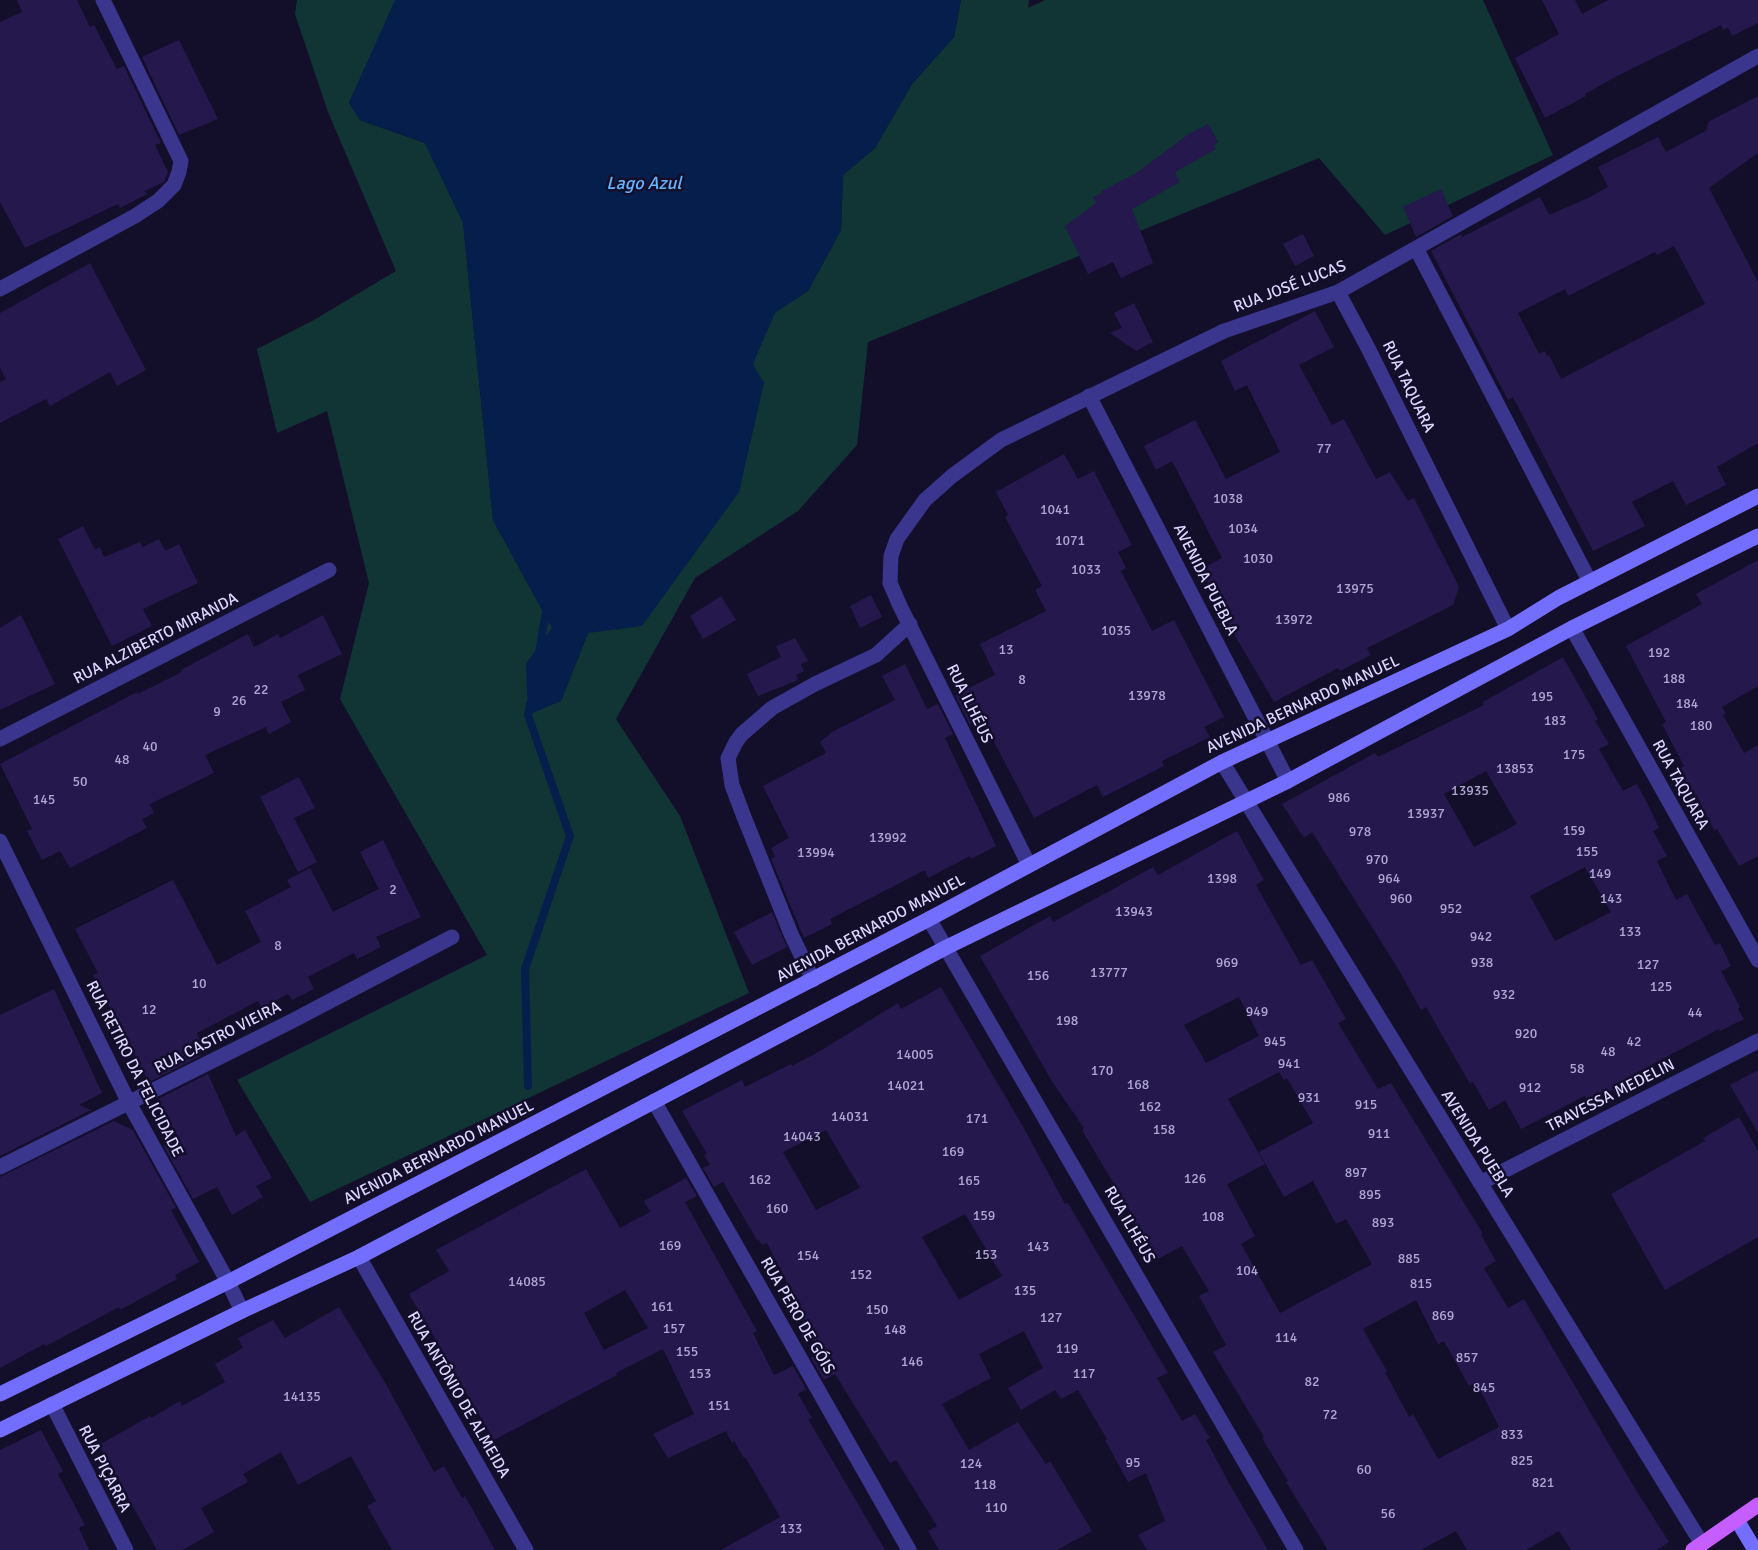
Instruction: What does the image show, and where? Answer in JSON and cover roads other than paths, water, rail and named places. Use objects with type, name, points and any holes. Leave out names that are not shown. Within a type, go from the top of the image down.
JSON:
[{"type":"main road","points":[[1701,1548],[1758,1505]]},
{"type":"street","points":[[0,289],[135,216],[158,201],[174,185],[181,160],[103,0]]},
{"type":"street","name":"RUA JOSÉ LUCAS","points":[[891,556],[897,539],[925,500],[952,476],[1000,441],[1224,331],[1338,292],[1417,250],[1758,56]]},
{"type":"street","points":[[1417,250],[1590,582]]},
{"type":"street","name":"RUA TAQUARA","points":[[1338,292],[1508,628]]},
{"type":"street","name":"AVENIDA PUEBLA","points":[[1089,396],[1288,781]]},
{"type":"street","name":"AVENIDA BERNARDO MANUEL","points":[[0,1394],[228,1282],[813,980],[1222,762],[1508,628],[1558,598],[1758,496]]},
{"type":"street","points":[[0,1430],[242,1311],[359,1257],[947,947],[1288,781],[1572,628],[1758,536]]},
{"type":"street","name":"RUA ILHÉUS","points":[[891,556],[890,583],[1029,865]]},
{"type":"street","name":"RUA ALZIBERTO MIRANDA","points":[[0,739],[329,570]]},
{"type":"street","points":[[813,980],[796,945],[747,826],[732,785],[728,758],[735,742],[742,734],[772,708],[815,684],[876,655],[909,624]]},
{"type":"street","name":"RUA TAQUARA","points":[[1572,628],[1758,960]]},
{"type":"street","name":"AVENIDA PUEBLA","points":[[1222,762],[1701,1548]]},
{"type":"street","name":"RUA RETIRO DA FELICIDADE","points":[[0,841],[129,1103],[242,1311]]},
{"type":"street","name":"RUA ILHÉUS","points":[[929,919],[1296,1550]]},
{"type":"street","name":"RUA CASTRO VIEIRA","points":[[0,1167],[452,937]]},
{"type":"street","name":"TRAVESSA MEDELIN","points":[[1480,1183],[1758,1041]]},
{"type":"street","name":"RUA PERO DE GÓIS","points":[[654,1101],[909,1550]]},
{"type":"street","name":"RUA ANTÔNIO DE ALMEIDA","points":[[359,1257],[526,1550]]},
{"type":"street","name":"RUA PIÇARRA","points":[[52,1404],[126,1550]]},
{"type":"street","points":[[1737,1520],[1755,1550]]},
{"type":"water","name":"Lago Azul","points":[[395,0],[961,0],[954,37],[912,84],[875,148],[843,175],[841,230],[808,291],[775,313],[753,364],[764,383],[739,492],[642,626],[588,633],[561,701],[528,715],[526,664],[552,628],[493,520],[463,223],[425,143],[360,120],[349,103]]},
{"type":"waterway","points":[[539,653],[547,606]]},
{"type":"waterway","points":[[528,1086],[525,969],[570,836],[528,715],[530,704]]}]
